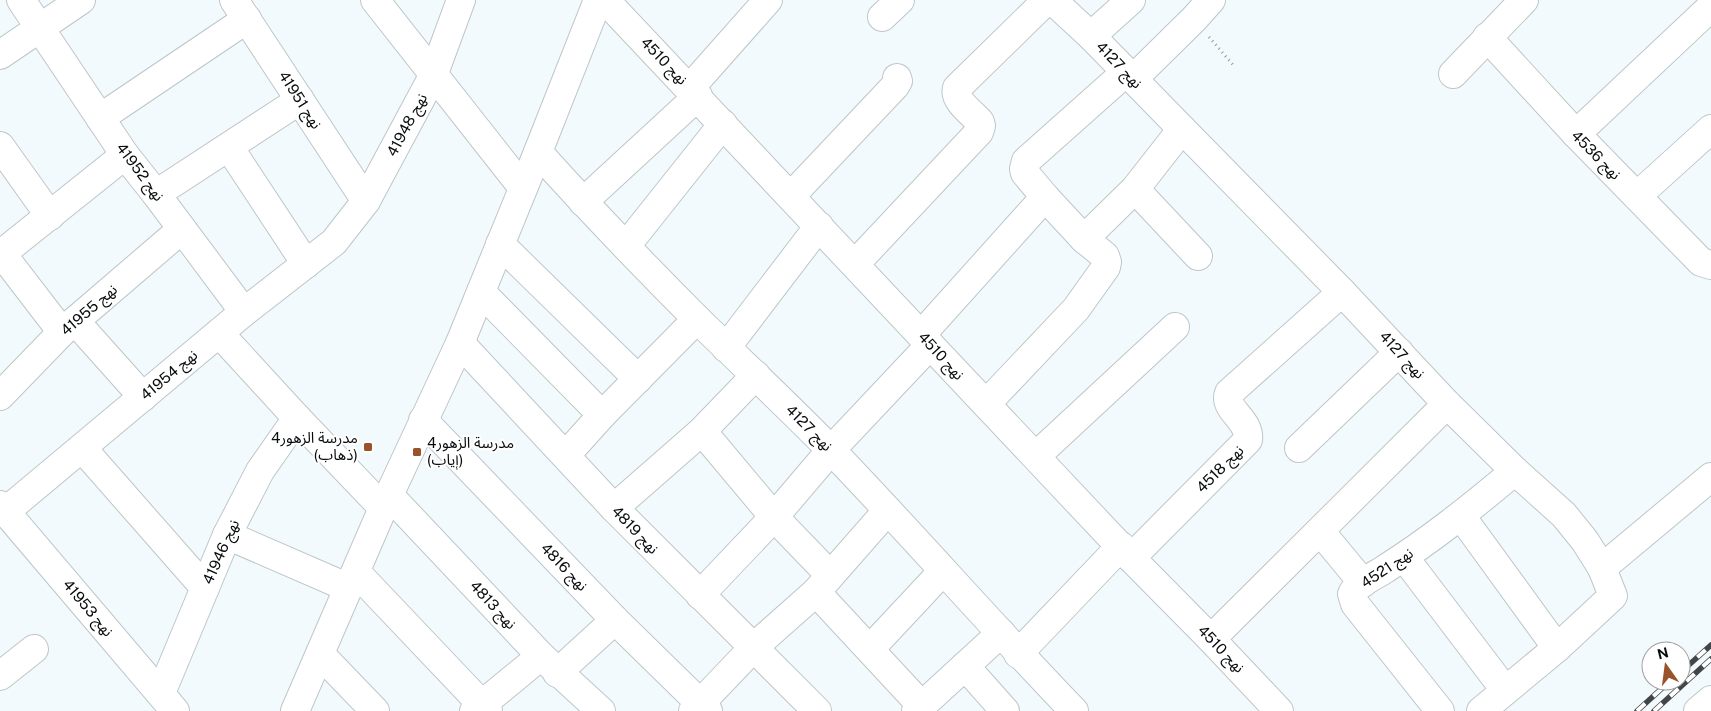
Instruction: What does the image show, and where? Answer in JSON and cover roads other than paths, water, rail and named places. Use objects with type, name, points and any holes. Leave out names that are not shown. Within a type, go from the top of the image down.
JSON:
[{"type":"main road","name":"نهج 41952","points":[[20,0],[125,155],[244,312]]},
{"type":"main road","points":[[0,55],[41,29],[81,0]]},
{"type":"main road","points":[[375,0],[523,188]]},
{"type":"main road","name":"نهج 41948","points":[[334,242],[366,201],[433,76],[461,0]]},
{"type":"main road","points":[[583,202],[694,92],[768,0]]},
{"type":"main road","points":[[855,264],[978,132],[981,126],[980,122],[957,97],[955,91],[958,86],[1048,0]]},
{"type":"main road","name":"نهج 4127","points":[[1052,0],[1091,36],[1342,292],[1447,404],[1515,471],[1564,515],[1586,541],[1602,568],[1613,596],[1557,648],[1481,711]]},
{"type":"main road","points":[[1091,36],[1131,0]]},
{"type":"main road","points":[[295,711],[386,502],[460,343],[538,152],[596,1]]},
{"type":"main road","name":"نهج 4510","points":[[596,1],[694,92],[925,340],[1279,711]]},
{"type":"main road","points":[[1576,134],[1711,7]]},
{"type":"main road","points":[[100,118],[241,10]]},
{"type":"main road","name":"نهج 41951","points":[[241,10],[366,201]]},
{"type":"main road","points":[[986,404],[1076,309],[1106,267],[1105,256],[1084,239],[1044,197],[1025,173],[1026,161],[1130,76],[1202,10]]},
{"type":"main road","points":[[1453,74],[1502,14]]},
{"type":"main road","name":"نهج 4536","points":[[1502,14],[1576,134],[1701,262],[1711,264]]},
{"type":"main road","points":[[791,196],[895,86],[898,81],[897,78]]},
{"type":"main road","points":[[156,194],[300,100]]},
{"type":"main road","points":[[626,246],[723,124]]},
{"type":"main road","points":[[1084,239],[1135,189],[1182,129]]},
{"type":"main road","points":[[1637,196],[1711,129]]},
{"type":"main road","points":[[0,146],[50,216]]},
{"type":"main road","points":[[230,147],[306,264]]},
{"type":"main road","name":"نهج 4127","points":[[538,152],[583,202],[697,319],[831,450],[1018,654],[1074,711]]},
{"type":"main road","points":[[125,155],[1,254],[68,327],[143,397]]},
{"type":"main road","points":[[1135,189],[1198,256]]},
{"type":"main road","points":[[700,595],[774,517],[1044,197]]},
{"type":"main road","points":[[726,348],[820,226]]},
{"type":"main road","name":"نهج 41955","points":[[0,396],[68,327],[182,229]]},
{"type":"main road","name":"نهج 41954","points":[[3,508],[82,448],[244,312],[334,242]]},
{"type":"main road","points":[[500,244],[638,379]]},
{"type":"main road","points":[[481,292],[602,415]]},
{"type":"main road","name":"نهج 4518","points":[[1018,654],[1248,440],[1249,433],[1247,427],[1228,403],[1229,393],[1342,292]]},
{"type":"main road","points":[[566,455],[602,415],[697,319]]},
{"type":"main road","points":[[1036,456],[1176,327]]},
{"type":"main road","points":[[219,333],[297,418],[386,502]]},
{"type":"main road","name":"نهج 4819","points":[[460,343],[614,508],[817,711]]},
{"type":"main road","points":[[1299,448],[1399,352]]},
{"type":"main road","points":[[614,508],[702,431],[756,375]]},
{"type":"main road","points":[[1211,639],[1447,404]]},
{"type":"main road","name":"نهج 41946","points":[[168,702],[205,588],[227,535],[260,471],[297,418]]},
{"type":"main road","name":"نهج 4816","points":[[423,420],[701,708]]},
{"type":"main road","points":[[702,431],[774,517],[870,649],[918,708],[1000,633]]},
{"type":"main road","points":[[82,448],[205,588]]},
{"type":"main road","name":"نهج 4521","points":[[1440,711],[1355,604],[1352,594],[1363,583],[1404,557],[1461,516],[1515,471]]},
{"type":"main road","points":[[1602,568],[1711,477]]},
{"type":"main road","name":"نهج 4813","points":[[386,502],[549,664],[601,711]]},
{"type":"main road","name":"نهج 41953","points":[[3,508],[168,702]]},
{"type":"main road","points":[[701,708],[754,647],[823,584],[887,511]]},
{"type":"main road","points":[[1461,516],[1557,648]]},
{"type":"main road","points":[[1320,531],[1363,583]]},
{"type":"main road","points":[[227,535],[353,580],[481,709],[615,620]]},
{"type":"main road","points":[[1404,557],[1505,690]]},
{"type":"main road","points":[[870,649],[943,571]]},
{"type":"main road","points":[[0,676],[34,649]]},
{"type":"main road","points":[[320,654],[375,711]]},
{"type":"main road","points":[[964,666],[1005,711]]},
{"type":"main road","points":[[1698,711],[1711,700]]},
{"type":"railway","points":[[1691,663],[1711,645]]},
{"type":"railway","points":[[1654,711],[1711,659]]},
{"type":"railway","points":[[1637,711],[1659,691]]},
{"type":"place","name":"مدرسة الزهور4 (ذهاب)","points":[[368,447]]},
{"type":"place","name":"مدرسة الزهور4 (إياب)","points":[[417,452]]}]
